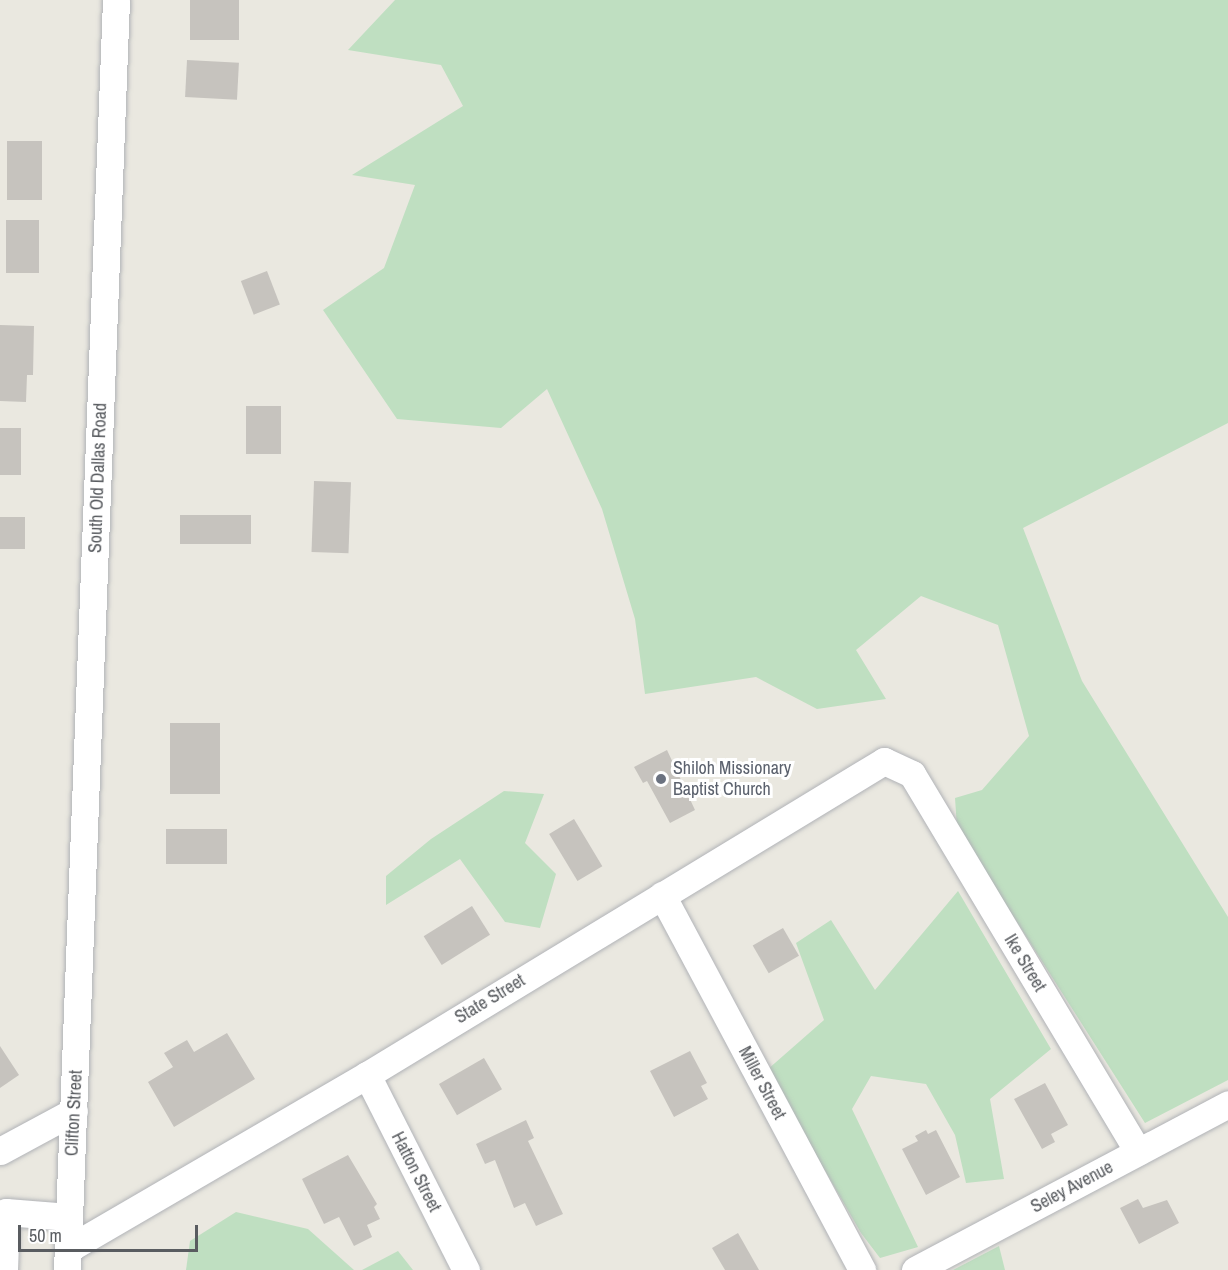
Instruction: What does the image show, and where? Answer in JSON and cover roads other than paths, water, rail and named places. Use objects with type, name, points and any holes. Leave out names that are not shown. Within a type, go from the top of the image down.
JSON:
[{"type":"street","name":"South Old Dallas Road","points":[[81,956],[116,0]]},
{"type":"street","name":"State Street","points":[[68,1260],[367,1075],[884,761],[912,774]]},
{"type":"street","name":"Ike Street","points":[[912,774],[1138,1152]]},
{"type":"street","name":"Miller Street","points":[[662,895],[862,1270]]},
{"type":"street","name":"Clifton Street","points":[[68,1260],[81,956]]},
{"type":"street","name":"Hatton Street","points":[[367,1075],[466,1270]]},
{"type":"street","name":"Seley Avenue","points":[[915,1270],[1228,1104]]},
{"type":"street","points":[[0,1151],[74,1111]]},
{"type":"street","points":[[4,1270],[6,1212],[69,1217]]},
{"type":"place","name":"Shiloh Missionary Baptist Church","points":[[661,779]]}]
